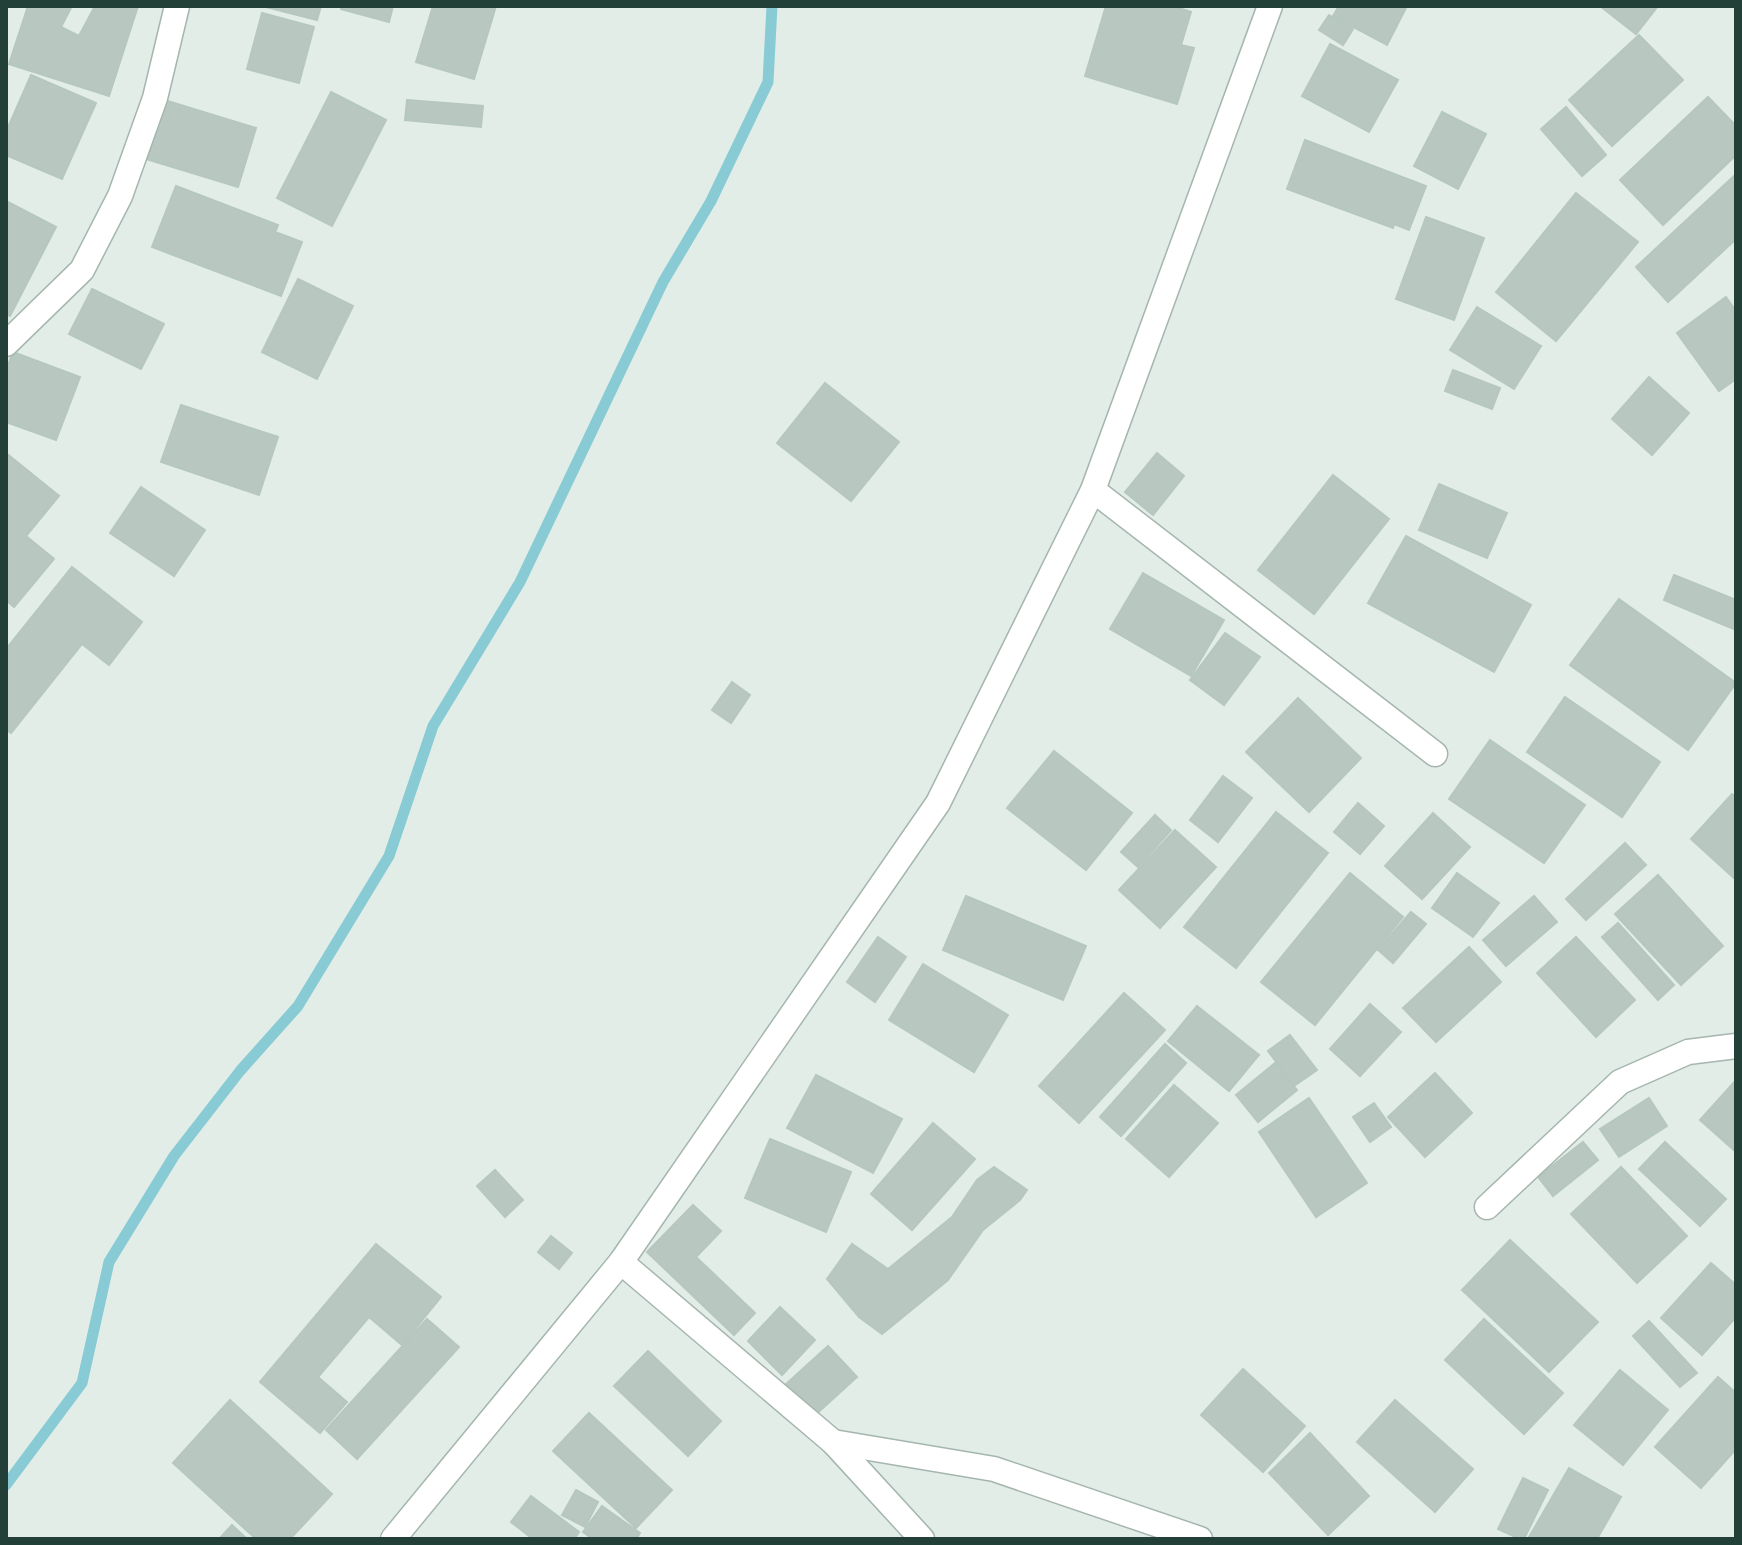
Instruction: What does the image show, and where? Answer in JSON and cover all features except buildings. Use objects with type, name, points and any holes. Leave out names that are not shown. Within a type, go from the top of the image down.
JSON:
[{"type":"street","points":[[6,344],[82,270],[120,196],[155,98],[177,6]]},
{"type":"street","points":[[393,1539],[621,1262],[938,803],[1093,490],[1270,6]]},
{"type":"street","points":[[1093,490],[1435,754]]},
{"type":"street","points":[[1487,1207],[1620,1082],[1688,1052],[1736,1046]]},
{"type":"street","points":[[621,1262],[833,1442],[922,1539]]},
{"type":"street","points":[[833,1442],[994,1469],[1200,1539]]},
{"type":"waterway","points":[[6,1485],[82,1383],[109,1262],[174,1156],[240,1071],[298,1006],[389,856],[433,726],[520,582],[663,282],[711,201],[768,82],[772,6]]}]
